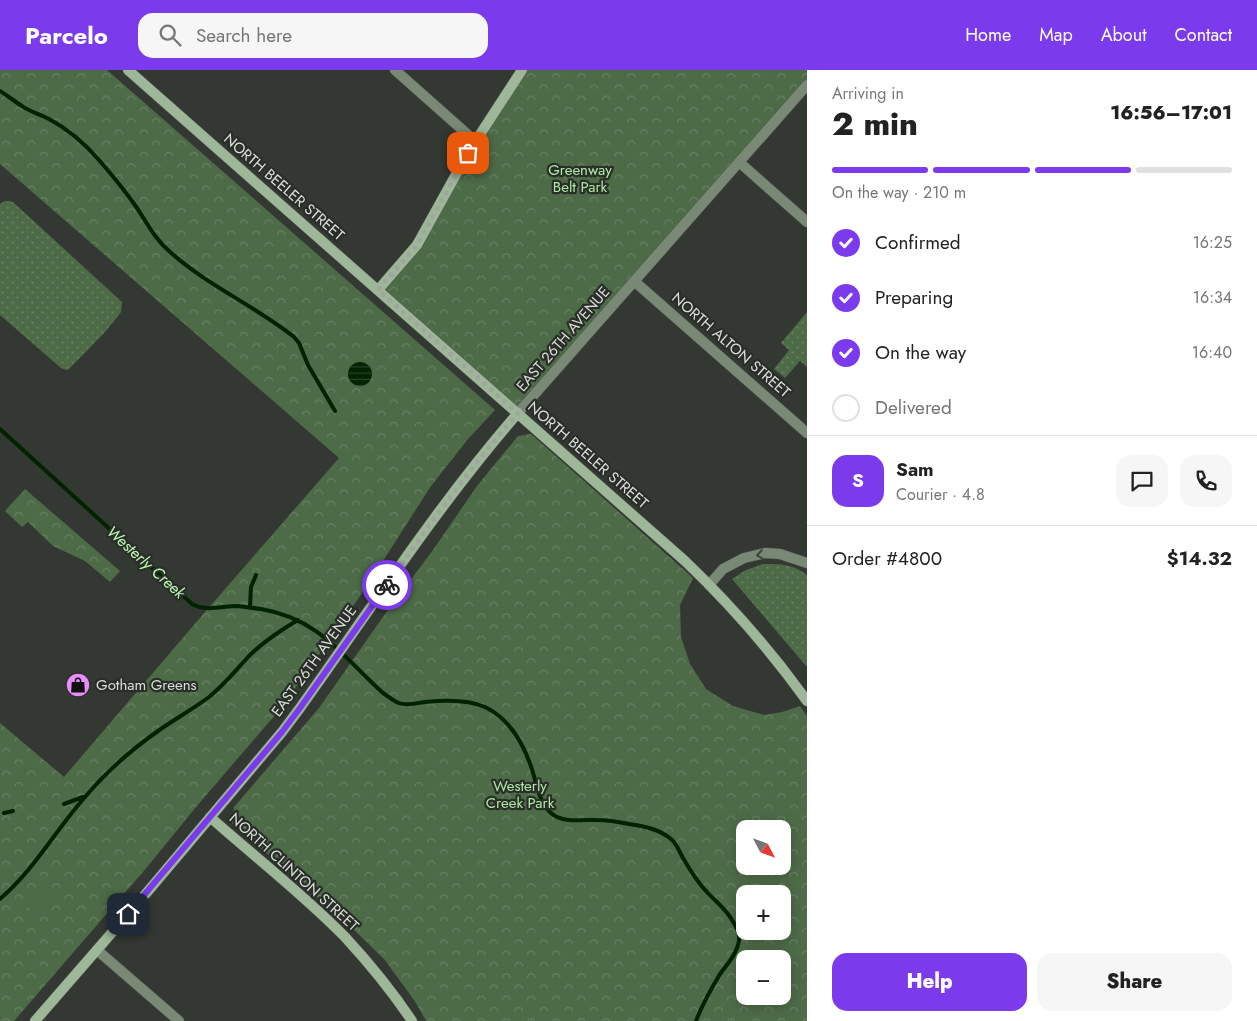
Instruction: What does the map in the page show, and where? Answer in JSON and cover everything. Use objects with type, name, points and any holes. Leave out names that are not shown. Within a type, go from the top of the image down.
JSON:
[{"type":"street","name":"NORTH BEELER STREET","points":[[128,70],[642,522],[709,585],[748,627],[805,695]]},
{"type":"street","points":[[395,70],[475,141]]},
{"type":"street","points":[[378,290],[417,245],[475,141],[522,70]]},
{"type":"street","name":"EAST 26TH AVENUE","points":[[35,1021],[282,732],[482,455],[807,85]]},
{"type":"street","points":[[739,162],[807,222]]},
{"type":"street","name":"NORTH ALTON STREET","points":[[634,281],[807,433]]},
{"type":"street","points":[[709,585],[723,569],[744,558],[765,553],[780,554],[807,563]]},
{"type":"street","name":"NORTH CLINTON STREET","points":[[210,817],[306,900],[345,937],[373,969],[412,1021]]},
{"type":"street","points":[[97,950],[179,1021]]},
{"type":"green space","points":[[0,70],[107,70],[495,410],[468,439],[431,486],[365,589],[282,707],[14,1021],[0,1021],[0,723],[64,777],[339,458],[0,164]]},
{"type":"green space","name":"Greenway Belt Park","points":[[522,70],[807,70],[807,85],[518,413],[378,290],[410,254]]},
{"type":"green space","points":[[5,201],[14,203],[122,302],[121,312],[118,316],[69,369],[61,368],[0,315],[0,204]]},
{"type":"green space","points":[[807,312],[807,367],[800,361],[785,378],[774,369],[789,350],[781,343]]},
{"type":"green space","name":"Westerly Creek Park","points":[[531,434],[693,578],[680,605],[681,637],[690,664],[706,689],[733,706],[764,715],[800,706],[807,716],[807,1021],[426,1021],[416,1003],[385,960],[349,925],[232,823],[234,807],[319,708],[477,486],[518,436]]},
{"type":"green space","points":[[25,489],[120,571],[110,582],[85,561],[53,546],[28,522],[22,527],[5,511]]},
{"type":"green space","points":[[763,564],[786,565],[807,575],[807,667],[732,579],[746,570]]},
{"type":"green space","points":[[40,887],[50,896],[39,917],[26,906]]},
{"type":"shaded area","points":[[360,362],[365,363],[371,369],[371,379],[365,385],[360,386],[355,385],[349,379],[348,374],[349,369],[355,363]]},
{"type":"waterway","points":[[0,91],[25,108],[56,123],[82,143],[124,190],[160,241],[183,263],[294,337],[335,411]]},
{"type":"waterway","name":"Westerly Creek","points":[[0,429],[192,604],[203,608],[238,606],[261,609],[282,614],[299,621],[329,641],[383,693],[399,703],[455,701],[478,704],[485,707],[503,719],[517,736],[527,755],[538,791],[551,813],[567,820],[606,820],[640,826],[656,830],[671,839],[703,888],[730,916],[739,936],[736,950],[713,985],[696,1021]]},
{"type":"waterway","points":[[250,607],[251,587],[256,575]]},
{"type":"waterway","points":[[0,899],[23,876],[74,810],[110,770],[148,738],[209,697],[254,651],[272,636],[298,620]]},
{"type":"waterway","points":[[64,804],[83,797]]},
{"type":"waterway","points":[[4,813],[13,811]]},
{"type":"way so far","points":[[387,585],[455,490],[518,413],[378,290],[417,245],[468,153]]},
{"type":"place","name":"Gotham Greens","points":[[78,685]]},
{"type":"route","points":[[128,914],[282,732],[387,585]]}]
